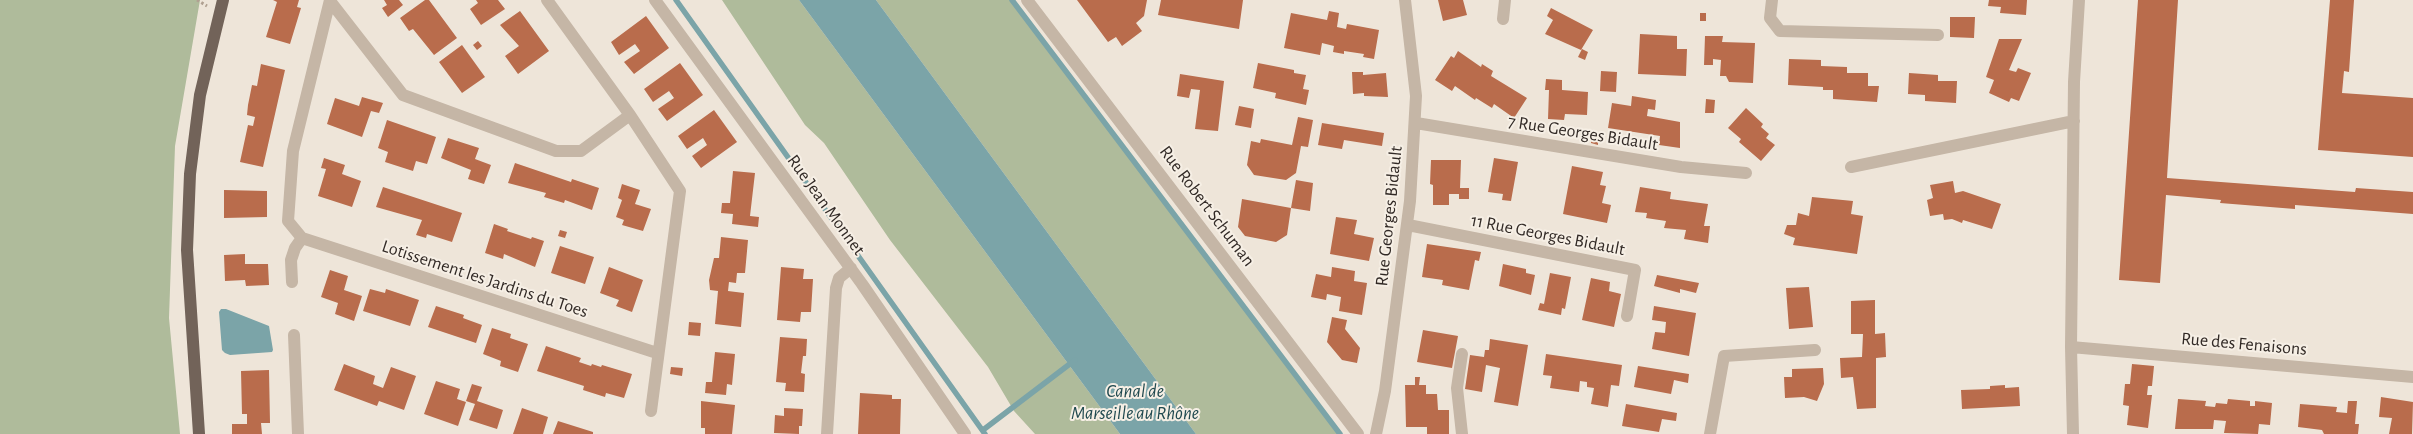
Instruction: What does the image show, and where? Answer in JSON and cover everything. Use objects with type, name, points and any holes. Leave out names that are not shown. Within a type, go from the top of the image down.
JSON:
[{"type":"main road","points":[[199,434],[187,250],[190,174],[200,95],[223,0]]},
{"type":"street","points":[[547,0],[630,115],[680,191],[651,411]]},
{"type":"street","name":"Rue Jean Monnet","points":[[655,0],[851,268],[965,434]]},
{"type":"street","name":"Rue Robert Schuman","points":[[1027,0],[1358,434]]},
{"type":"street","name":"Rue Georges Bidault","points":[[1376,434],[1385,390],[1408,225],[1416,123],[1416,96],[1405,0]]},
{"type":"street","points":[[1503,19],[1505,0]]},
{"type":"street","points":[[1772,0],[1770,18],[1780,30],[1938,36]]},
{"type":"street","points":[[2074,434],[2071,346],[2074,120],[2079,0]]},
{"type":"street","points":[[330,1],[403,95],[556,151],[581,151],[630,115]]},
{"type":"street","points":[[292,282],[291,260],[295,248],[302,238],[288,221],[293,151],[330,1]]},
{"type":"street","points":[[1851,167],[2074,120]]},
{"type":"street","name":"7 Rue Georges Bidault","points":[[1416,123],[1680,167],[1746,173]]},
{"type":"street","name":"11 Rue Georges Bidault","points":[[1408,225],[1635,270],[1627,316]]},
{"type":"street","name":"Lotissement les Jardins du Toes","points":[[302,238],[658,353]]},
{"type":"street","points":[[827,434],[836,288],[839,278],[851,268]]},
{"type":"street","points":[[294,335],[298,434]]},
{"type":"street","name":"Rue des Fenaisons","points":[[2071,346],[2413,377]]},
{"type":"street","points":[[1710,434],[1724,356],[1814,350]]},
{"type":"street","points":[[1462,354],[1457,388],[1462,434]]},
{"type":"green space","points":[[0,0],[200,0],[175,146],[169,318],[180,434],[0,434]]},
{"type":"green space","points":[[722,0],[799,0],[1120,434],[1035,434],[1014,411],[988,367],[890,240],[824,143],[805,125]]},
{"type":"green space","points":[[876,0],[1012,0],[1341,434],[1196,434]]},
{"type":"water","name":"Canal de Marseille au Rhône","points":[[799,0],[876,0],[1196,434],[1120,434]]},
{"type":"water","points":[[221,309],[226,309],[269,326],[272,352],[230,355],[225,353],[222,350],[219,312]]},
{"type":"building","points":[[273,0],[299,0],[297,7],[301,8],[290,44],[266,37],[277,2]]},
{"type":"building","points":[[384,0],[399,0],[403,5],[388,17],[382,8],[387,5]]},
{"type":"building","points":[[425,0],[429,0],[457,38],[434,55],[413,29],[409,31],[400,18]]},
{"type":"building","points":[[476,0],[498,0],[505,9],[481,25],[470,9],[478,3]]},
{"type":"building","points":[[1077,0],[1147,0],[1144,16],[1136,23],[1142,31],[1122,46],[1116,37],[1108,42]]},
{"type":"building","points":[[1161,0],[1243,0],[1239,29],[1158,15]]},
{"type":"building","points":[[1438,0],[1463,0],[1467,15],[1443,21]]},
{"type":"building","points":[[1989,0],[2027,0],[2026,15],[2000,13],[2001,7],[1988,6]]},
{"type":"building","points":[[2138,0],[2178,0],[2167,178],[2355,192],[2356,188],[2413,192],[2413,214],[2295,205],[2295,209],[2220,203],[2221,200],[2166,195],[2160,283],[2119,280]]},
{"type":"building","points":[[2330,0],[2354,0],[2349,72],[2344,71],[2342,93],[2413,98],[2413,157],[2318,150]]},
{"type":"building","points":[[1551,8],[1593,30],[1581,50],[1545,34],[1553,20],[1547,16]]},
{"type":"building","points":[[520,11],[549,51],[518,74],[505,56],[519,46],[500,25]]},
{"type":"building","points":[[1329,11],[1339,13],[1337,27],[1346,29],[1347,24],[1379,30],[1374,59],[1363,57],[1364,54],[1344,51],[1344,54],[1333,52],[1334,46],[1322,43],[1320,55],[1284,48],[1291,13],[1327,20]]},
{"type":"building","points":[[1700,13],[1706,13],[1706,21],[1700,21]]},
{"type":"building","points":[[646,16],[669,48],[634,74],[624,62],[640,51],[635,44],[619,55],[611,42]]},
{"type":"building","points":[[1950,17],[1975,17],[1974,38],[1950,37]]},
{"type":"building","points":[[1640,34],[1677,36],[1677,49],[1687,49],[1686,76],[1638,74]]},
{"type":"building","points":[[1705,36],[1723,36],[1722,42],[1755,43],[1753,83],[1729,82],[1726,76],[1720,76],[1721,60],[1713,59],[1713,65],[1704,65]]},
{"type":"building","points":[[1999,39],[2022,39],[2009,70],[2016,72],[2018,68],[2031,73],[2019,101],[2011,98],[2009,102],[1989,93],[1994,80],[1986,77]]},
{"type":"building","points":[[478,41],[482,46],[477,50],[473,45]]},
{"type":"building","points":[[462,45],[485,77],[462,93],[439,62]]},
{"type":"building","points":[[1582,49],[1588,52],[1585,60],[1578,57]]},
{"type":"building","points":[[1458,51],[1481,67],[1482,64],[1493,71],[1491,76],[1527,98],[1514,118],[1494,104],[1492,108],[1476,98],[1475,100],[1455,86],[1452,91],[1435,80],[1451,56],[1454,58]]},
{"type":"building","points":[[1789,59],[1821,60],[1821,66],[1847,67],[1847,73],[1868,73],[1868,86],[1879,86],[1877,102],[1833,99],[1833,90],[1823,90],[1823,87],[1788,85]]},
{"type":"building","points":[[680,63],[703,95],[667,121],[658,109],[674,98],[669,91],[653,102],[644,89]]},
{"type":"building","points":[[1258,63],[1294,70],[1294,73],[1306,75],[1303,89],[1309,90],[1306,105],[1275,98],[1276,93],[1253,88]]},
{"type":"building","points":[[261,64],[285,70],[263,167],[240,162],[248,125],[253,126],[255,117],[247,115],[248,105],[252,85],[257,86]]},
{"type":"building","points":[[1601,71],[1617,72],[1616,92],[1600,91]]},
{"type":"building","points":[[1352,72],[1363,72],[1363,75],[1386,73],[1388,97],[1364,96],[1364,93],[1353,94]]},
{"type":"building","points":[[1909,73],[1938,75],[1938,81],[1957,81],[1956,103],[1925,101],[1925,95],[1908,94]]},
{"type":"building","points":[[1180,74],[1224,81],[1218,131],[1195,129],[1200,90],[1191,89],[1189,98],[1177,96]]},
{"type":"building","points":[[1546,79],[1562,80],[1562,90],[1588,92],[1587,115],[1565,114],[1564,120],[1548,119],[1549,90],[1545,90]]},
{"type":"building","points":[[1632,96],[1656,100],[1655,110],[1648,109],[1647,116],[1680,122],[1680,148],[1659,145],[1660,136],[1608,128],[1612,103],[1631,106]]},
{"type":"building","points":[[362,97],[383,103],[379,113],[371,111],[362,137],[327,124],[335,98],[359,106]]},
{"type":"building","points":[[1706,99],[1715,100],[1714,113],[1705,113]]},
{"type":"building","points":[[1239,106],[1254,109],[1251,128],[1235,125]]},
{"type":"building","points":[[1746,108],[1763,124],[1761,127],[1769,134],[1766,138],[1775,145],[1761,161],[1739,142],[1741,139],[1728,128]]},
{"type":"building","points":[[714,110],[737,142],[701,168],[692,156],[707,145],[703,138],[687,149],[678,136]]},
{"type":"building","points":[[1298,117],[1313,120],[1308,147],[1301,146],[1296,173],[1286,180],[1254,175],[1247,165],[1251,141],[1260,143],[1261,139],[1292,145]]},
{"type":"building","points":[[387,120],[436,137],[427,164],[416,161],[413,171],[385,162],[388,152],[378,148]]},
{"type":"building","points":[[1322,123],[1384,133],[1382,146],[1344,140],[1342,149],[1318,145]]},
{"type":"building","points":[[1591,135],[1598,136],[1598,145],[1591,143]]},
{"type":"building","points":[[448,138],[479,148],[475,159],[491,165],[484,184],[468,179],[471,170],[441,158]]},
{"type":"building","points":[[324,158],[345,165],[342,174],[361,181],[352,207],[318,196],[326,169],[321,168]]},
{"type":"building","points":[[1494,158],[1518,162],[1511,201],[1502,200],[1503,194],[1488,192]]},
{"type":"building","points":[[1431,160],[1461,160],[1460,188],[1469,188],[1469,199],[1459,199],[1459,194],[1449,194],[1449,205],[1433,205],[1433,185],[1430,184]]},
{"type":"building","points":[[515,163],[571,182],[572,179],[599,188],[592,210],[565,200],[564,203],[544,197],[546,193],[508,183]]},
{"type":"building","points":[[1572,166],[1603,172],[1600,185],[1606,186],[1602,203],[1611,205],[1607,223],[1563,214]]},
{"type":"building","points":[[733,171],[755,173],[750,216],[759,217],[758,227],[732,224],[733,214],[721,213],[722,203],[730,203]]},
{"type":"building","points":[[1296,180],[1313,183],[1310,211],[1291,208]]},
{"type":"building","points":[[1953,181],[1955,193],[1963,191],[2001,204],[1992,229],[1963,220],[1962,223],[1952,219],[1944,220],[1943,214],[1930,216],[1927,200],[1933,198],[1930,185]]},
{"type":"building","points":[[622,184],[640,190],[635,204],[651,209],[643,231],[622,225],[624,220],[616,217],[622,200],[618,198]]},
{"type":"building","points":[[383,187],[462,213],[452,242],[427,234],[426,238],[416,235],[422,220],[376,207]]},
{"type":"building","points":[[1640,187],[1671,192],[1670,199],[1708,204],[1704,226],[1710,226],[1708,243],[1684,239],[1686,230],[1664,228],[1666,221],[1646,218],[1647,213],[1635,212]]},
{"type":"building","points":[[224,190],[267,191],[267,217],[224,218]]},
{"type":"building","points":[[1812,197],[1853,201],[1851,214],[1863,216],[1857,254],[1793,245],[1795,238],[1784,234],[1787,225],[1796,225],[1798,213],[1809,216]]},
{"type":"building","points":[[1242,199],[1291,208],[1287,235],[1276,242],[1245,236],[1238,227]]},
{"type":"building","points":[[1336,217],[1357,220],[1354,234],[1374,238],[1369,261],[1330,254]]},
{"type":"building","points":[[494,224],[508,229],[507,231],[544,241],[535,267],[504,254],[503,259],[485,253]]},
{"type":"building","points":[[560,230],[567,232],[565,238],[558,236]]},
{"type":"building","points":[[721,237],[748,240],[745,273],[737,273],[736,283],[729,282],[728,291],[744,293],[741,327],[715,324],[718,291],[710,290],[709,280],[714,258],[719,258]]},
{"type":"building","points":[[1427,244],[1481,252],[1479,261],[1475,260],[1469,290],[1442,285],[1443,280],[1422,277]]},
{"type":"building","points":[[560,246],[594,257],[585,284],[551,273]]},
{"type":"building","points":[[245,254],[245,264],[268,264],[269,285],[246,286],[245,280],[225,281],[224,255]]},
{"type":"building","points":[[1503,264],[1526,269],[1526,273],[1535,275],[1531,295],[1499,286]]},
{"type":"building","points":[[609,267],[643,280],[632,312],[616,306],[619,300],[600,293]]},
{"type":"building","points":[[781,267],[804,269],[803,279],[813,279],[811,312],[801,312],[800,322],[777,320]]},
{"type":"building","points":[[1332,267],[1355,271],[1354,281],[1367,283],[1362,315],[1339,311],[1341,297],[1327,294],[1326,300],[1311,297],[1316,274],[1331,277]]},
{"type":"building","points":[[330,270],[348,276],[344,290],[362,296],[354,321],[335,314],[338,303],[321,297]]},
{"type":"building","points":[[1550,273],[1571,277],[1565,309],[1562,308],[1561,315],[1538,310],[1540,303],[1544,304]]},
{"type":"building","points":[[1657,275],[1699,283],[1696,293],[1680,289],[1680,293],[1654,286]]},
{"type":"building","points":[[1591,278],[1610,282],[1609,291],[1621,294],[1614,327],[1582,320]]},
{"type":"building","points":[[1809,287],[1813,327],[1789,329],[1786,288]]},
{"type":"building","points":[[370,289],[385,293],[386,289],[419,300],[410,326],[363,311]]},
{"type":"building","points":[[1875,300],[1875,334],[1885,333],[1886,357],[1876,358],[1876,408],[1857,409],[1853,377],[1841,378],[1840,358],[1862,357],[1863,334],[1851,334],[1851,301]]},
{"type":"building","points":[[436,306],[464,315],[463,318],[482,325],[476,343],[428,327]]},
{"type":"building","points":[[1654,306],[1696,313],[1689,356],[1652,349],[1655,332],[1665,333],[1666,322],[1652,320]]},
{"type":"building","points":[[1332,317],[1347,320],[1345,329],[1360,348],[1357,363],[1342,360],[1327,342]]},
{"type":"building","points":[[689,322],[701,323],[700,336],[688,335]]},
{"type":"building","points":[[492,328],[511,334],[510,338],[528,344],[518,372],[500,366],[501,361],[483,354]]},
{"type":"building","points":[[1423,330],[1458,336],[1452,368],[1417,362]]},
{"type":"building","points":[[780,337],[807,339],[806,356],[803,356],[801,373],[805,374],[804,392],[785,391],[786,383],[776,382]]},
{"type":"building","points":[[1490,339],[1528,345],[1518,406],[1494,402],[1500,368],[1486,365],[1482,392],[1465,389],[1470,355],[1484,357],[1485,350],[1489,350]]},
{"type":"building","points":[[546,346],[581,358],[579,362],[591,366],[592,364],[601,367],[602,365],[632,374],[624,398],[606,393],[605,397],[583,390],[584,386],[537,371]]},
{"type":"building","points":[[715,352],[735,354],[732,385],[727,384],[726,395],[705,393],[706,382],[712,382]]},
{"type":"building","points":[[1546,354],[1622,365],[1619,386],[1611,385],[1608,407],[1591,404],[1594,388],[1587,387],[1587,382],[1580,381],[1579,392],[1550,388],[1552,376],[1543,375]]},
{"type":"building","points":[[344,364],[375,376],[373,384],[383,388],[391,367],[416,376],[404,410],[379,401],[377,406],[334,390]]},
{"type":"building","points":[[2132,364],[2154,366],[2152,386],[2148,386],[2147,395],[2152,395],[2148,428],[2127,425],[2129,406],[2123,405],[2125,384],[2130,384]]},
{"type":"building","points":[[1638,366],[1689,374],[1688,383],[1674,380],[1671,394],[1634,387]]},
{"type":"building","points":[[671,367],[683,368],[682,376],[670,374]]},
{"type":"building","points":[[1823,368],[1824,384],[1817,401],[1804,397],[1785,398],[1784,377],[1792,377],[1792,369]]},
{"type":"building","points":[[269,370],[270,423],[261,423],[262,434],[232,434],[232,424],[247,424],[247,414],[242,414],[241,371]]},
{"type":"building","points":[[1415,377],[1420,377],[1419,385],[1426,385],[1426,394],[1437,394],[1438,410],[1449,410],[1449,434],[1427,434],[1427,427],[1406,427],[1405,385],[1415,385]]},
{"type":"building","points":[[436,381],[460,389],[457,399],[466,402],[458,426],[424,414]]},
{"type":"building","points":[[472,384],[482,387],[477,401],[503,410],[497,429],[469,420],[475,404],[466,401]]},
{"type":"building","points":[[2005,385],[2005,388],[2019,387],[2020,406],[1962,409],[1961,390],[1990,389],[1990,386]]},
{"type":"building","points":[[860,393],[892,395],[892,399],[901,399],[900,434],[858,434]]},
{"type":"building","points":[[2381,397],[2413,402],[2412,434],[2389,434],[2392,418],[2379,417]]},
{"type":"building","points":[[2178,399],[2206,401],[2205,406],[2215,407],[2216,403],[2227,404],[2228,399],[2250,401],[2250,406],[2255,406],[2255,401],[2272,403],[2270,425],[2259,424],[2258,434],[2224,433],[2226,421],[2214,420],[2213,429],[2175,429]]},
{"type":"building","points":[[701,401],[735,405],[732,434],[705,434],[705,428],[701,428]]},
{"type":"building","points":[[2348,401],[2357,401],[2355,424],[2359,424],[2358,434],[2324,434],[2322,430],[2298,427],[2300,404],[2337,407],[2336,412],[2347,413]]},
{"type":"building","points":[[1626,404],[1677,413],[1676,421],[1662,419],[1659,432],[1622,426]]},
{"type":"building","points":[[522,408],[548,417],[543,434],[513,434]]},
{"type":"building","points":[[784,408],[803,409],[802,426],[799,426],[799,434],[774,433],[775,415],[784,416]]},
{"type":"building","points":[[558,421],[593,432],[593,434],[553,434]]},
{"type":"waterway","points":[[676,0],[985,434]]},
{"type":"waterway","points":[[1012,0],[1340,434]]},
{"type":"waterway","points":[[983,430],[1075,360]]}]
